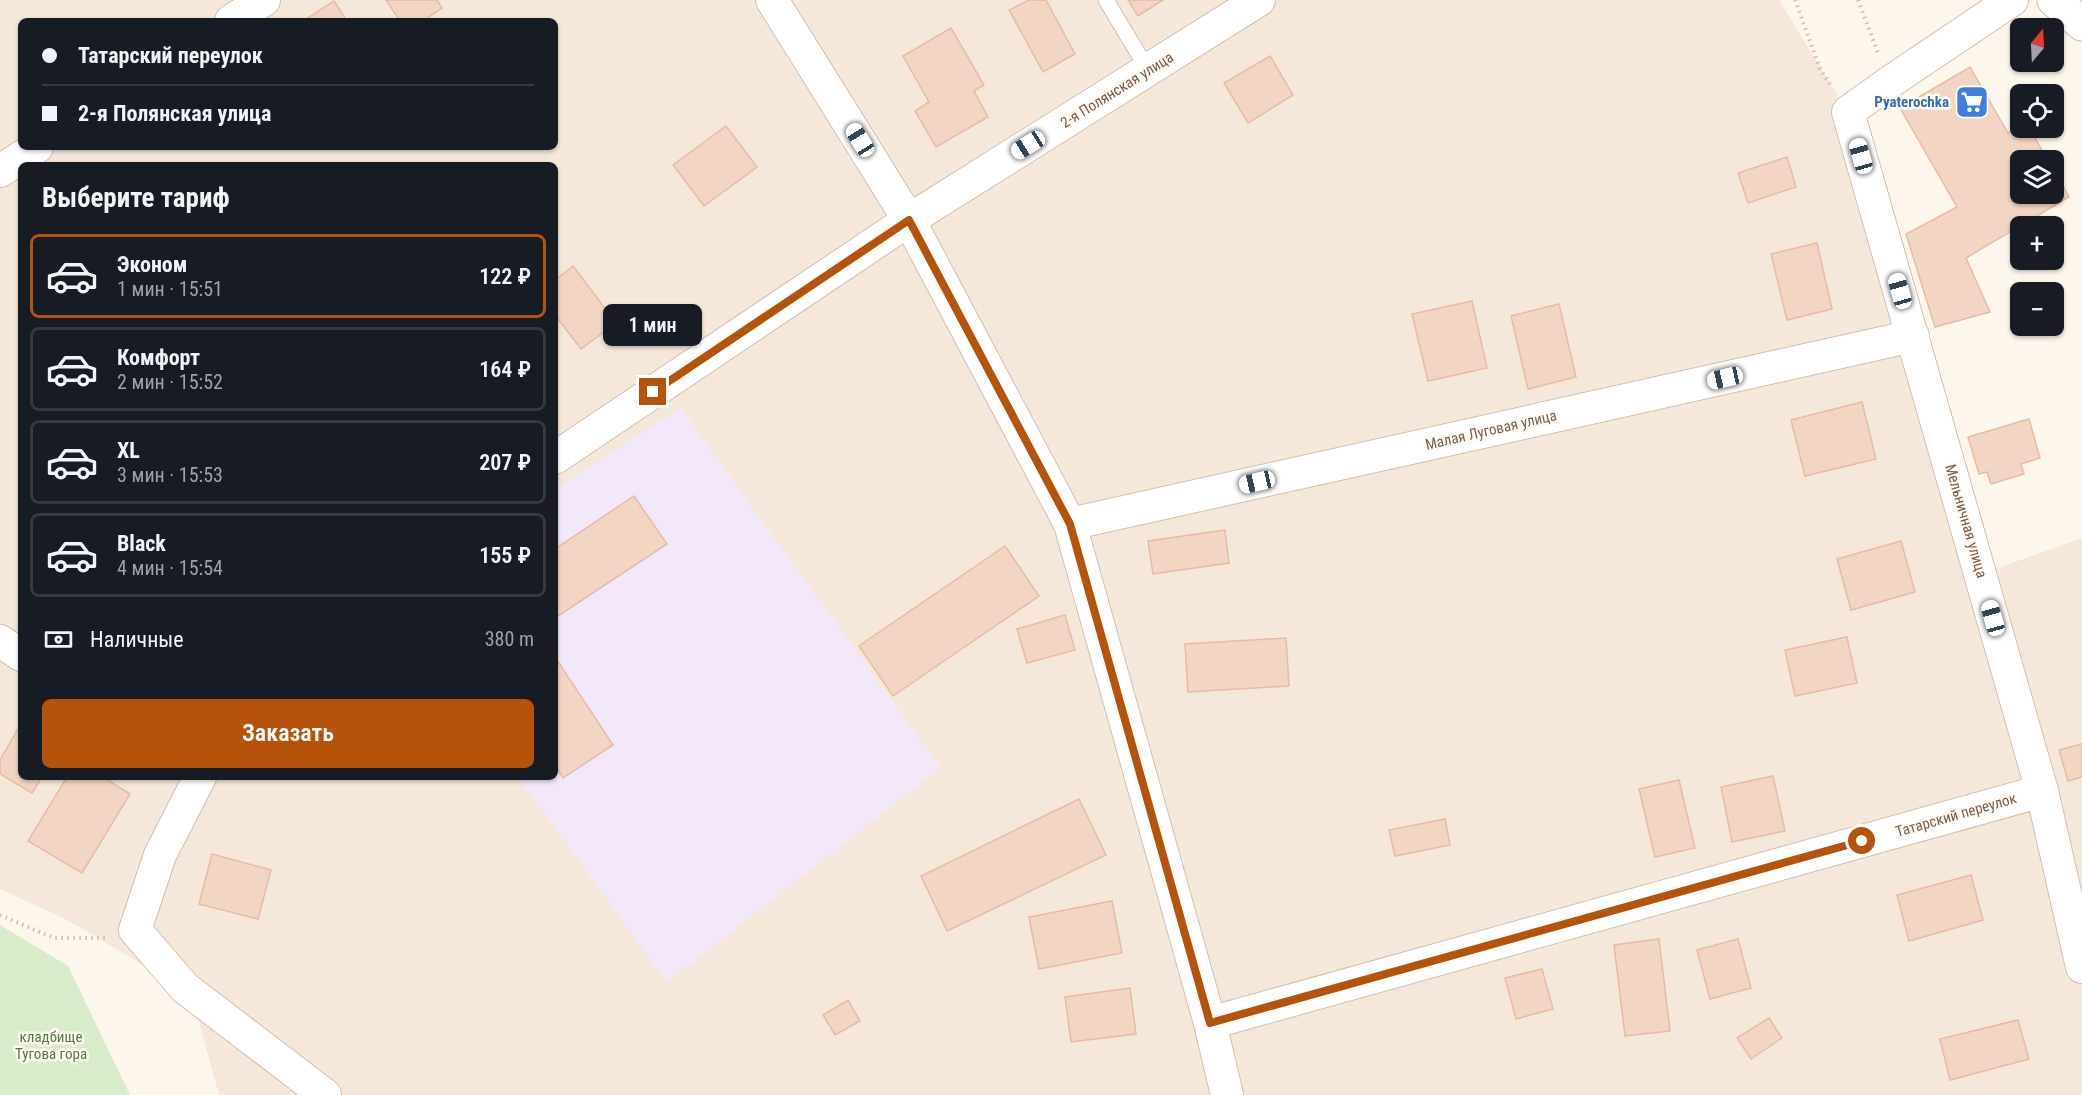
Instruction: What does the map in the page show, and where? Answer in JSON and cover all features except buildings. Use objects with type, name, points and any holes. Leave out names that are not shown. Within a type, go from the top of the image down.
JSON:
[{"type":"street","points":[[236,18],[264,0]]},
{"type":"street","points":[[772,0],[909,220],[1070,524],[1210,1023],[1227,1095]]},
{"type":"street","name":"2-я Полянская улица","points":[[558,456],[909,220],[1260,0]]},
{"type":"street","points":[[1848,112],[2012,0]]},
{"type":"street","points":[[2054,0],[2082,24]]},
{"type":"street","name":"Мельничная улица","points":[[1848,112],[2042,791],[2082,967]]},
{"type":"street","points":[[0,171],[33,150]]},
{"type":"street","name":"Малая Луговая улица","points":[[1070,524],[1913,336]]},
{"type":"street","points":[[0,641],[18,653]]},
{"type":"street","points":[[197,780],[160,855],[135,930],[185,988],[326,1095]]},
{"type":"street","name":"Татарский переулок","points":[[1210,1023],[2042,791]]},
{"type":"lane","points":[[1106,0],[1148,70]]},
{"type":"path","points":[[1795,0],[1820,69],[1848,112]]},
{"type":"path","points":[[1858,0],[1890,82]]},
{"type":"path","points":[[0,915],[54,938],[127,938],[135,930]]},
{"type":"shaded area","points":[[0,0],[1779,0],[1848,112],[1981,574],[2082,538],[2082,1095],[219,1095],[191,993],[67,920],[0,889]]},
{"type":"shaded area","points":[[681,408],[941,768],[667,982],[520,780],[558,780],[558,487]]},
{"type":"green space","name":"кладбище Тугова гора","points":[[0,925],[68,966],[130,1095],[0,1095]]},
{"type":"place","name":"Pyaterochka","points":[[1972,102]]},
{"type":"route","points":[[653,392],[909,220],[1070,524],[1210,1023],[1862,841]]}]
